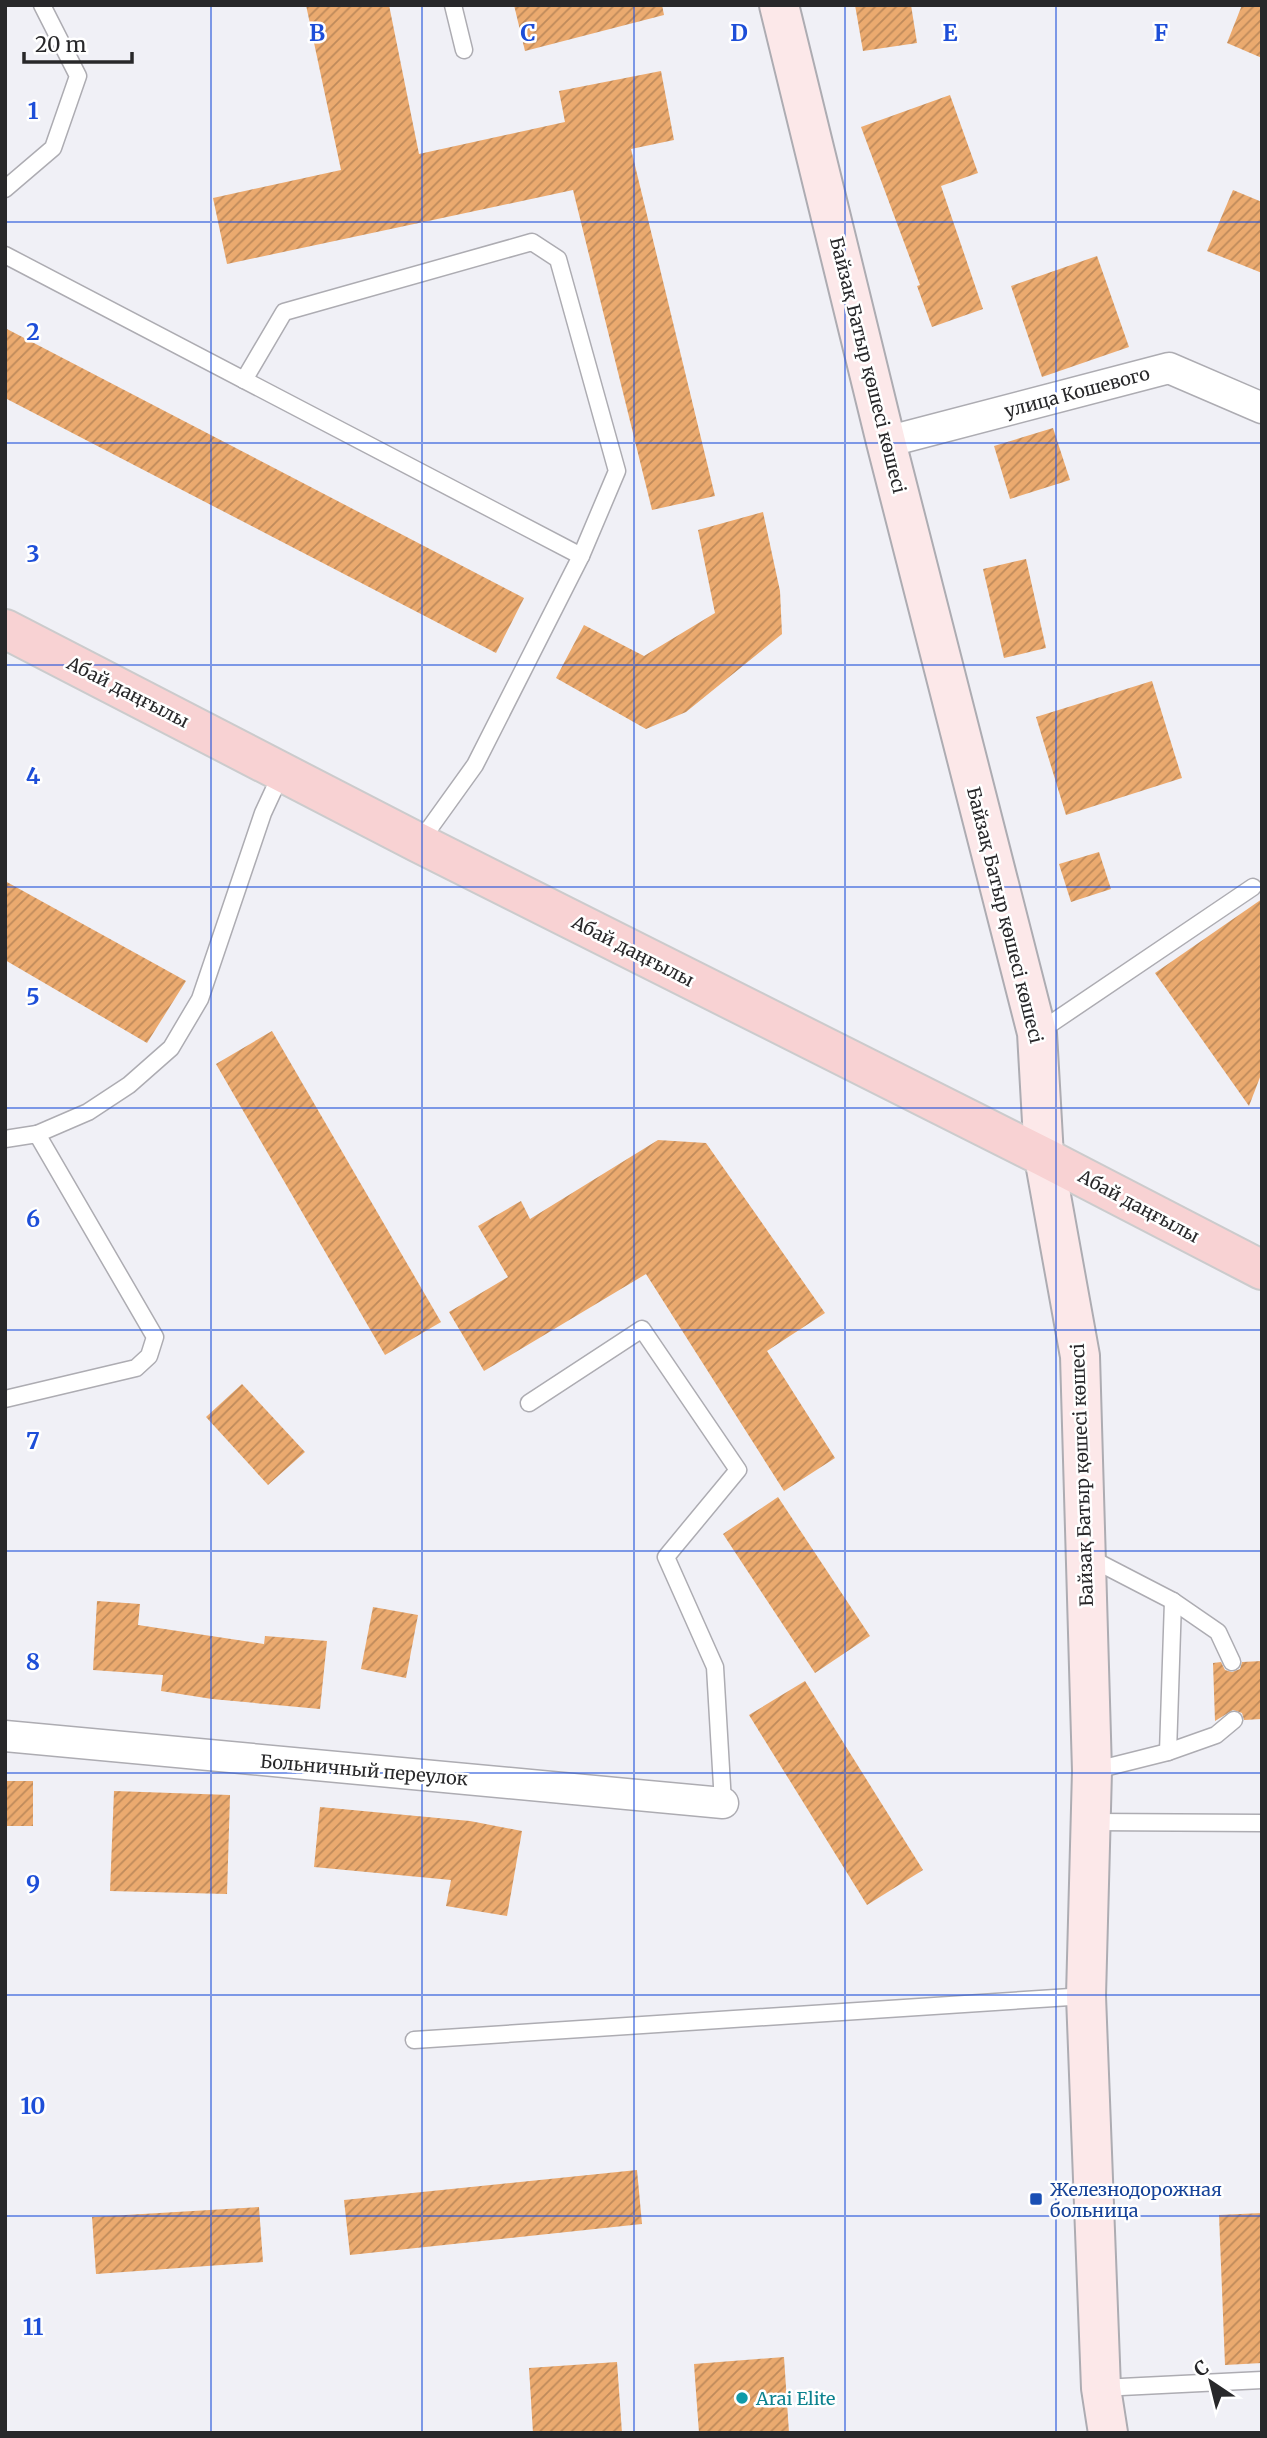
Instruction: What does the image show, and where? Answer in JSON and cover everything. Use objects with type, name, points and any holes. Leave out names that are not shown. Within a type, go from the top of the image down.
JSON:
[{"type":"main road","name":"Байзақ Батыр қөшесі көшесі","points":[[779,5],[886,442],[1037,1032],[1044,1157],[1080,1356],[1092,1770],[1086,1996],[1101,2388],[1108,2433]]},
{"type":"main road","name":"Абай даңғылы","points":[[5,629],[418,843],[1044,1157],[1262,1270]]},
{"type":"street","name":"улица Кошевого","points":[[886,442],[1169,368],[1262,408]]},
{"type":"street","name":"Больничный переулок","points":[[5,1736],[723,1803]]},
{"type":"lane","points":[[5,189],[53,148],[78,76],[42,5]]},
{"type":"lane","points":[[453,5],[464,50]]},
{"type":"lane","points":[[244,380],[284,312],[532,242],[558,259],[617,471],[581,556],[475,765],[418,843]]},
{"type":"lane","points":[[5,256],[581,556]]},
{"type":"lane","points":[[5,1139],[37,1135],[88,1112],[129,1085],[171,1048],[200,999],[263,813],[282,772]]},
{"type":"lane","points":[[1037,1032],[1253,887]]},
{"type":"lane","points":[[5,1399],[136,1368],[149,1356],[155,1337],[37,1135]]},
{"type":"lane","points":[[529,1403],[642,1329],[738,1470],[666,1557],[715,1667],[723,1803]]},
{"type":"lane","points":[[1087,1556],[1173,1601],[1218,1632],[1232,1662]]},
{"type":"lane","points":[[1168,1752],[1173,1601]]},
{"type":"lane","points":[[1092,1770],[1168,1752],[1216,1735],[1234,1720]]},
{"type":"lane","points":[[1092,1822],[1262,1823]]},
{"type":"lane","points":[[414,2040],[1086,1996]]},
{"type":"lane","points":[[1101,2388],[1262,2380]]},
{"type":"building","points":[[306,5],[389,5],[419,154],[565,122],[559,91],[661,71],[674,140],[631,149],[715,496],[652,510],[573,190],[227,264],[213,198],[341,170]]},
{"type":"building","points":[[514,5],[662,5],[664,15],[525,51]]},
{"type":"building","points":[[855,5],[911,5],[917,43],[863,51]]},
{"type":"building","points":[[1242,5],[1262,5],[1262,58],[1227,43]]},
{"type":"building","points":[[950,95],[978,173],[941,186],[983,309],[932,327],[917,286],[920,285],[861,127]]},
{"type":"building","points":[[1233,190],[1262,202],[1262,273],[1207,251]]},
{"type":"building","points":[[1097,256],[1129,347],[1042,377],[1011,286]]},
{"type":"building","points":[[5,328],[524,598],[496,653],[5,398]]},
{"type":"building","points":[[1053,428],[1070,480],[1010,499],[994,446]]},
{"type":"building","points":[[763,512],[780,591],[782,634],[686,712],[646,729],[556,678],[584,625],[644,656],[715,613],[698,530]]},
{"type":"building","points":[[1026,559],[1046,648],[1004,658],[983,569]]},
{"type":"building","points":[[1152,681],[1182,778],[1066,815],[1036,717]]},
{"type":"building","points":[[1099,852],[1111,889],[1071,902],[1059,864]]},
{"type":"building","points":[[5,881],[186,981],[147,1043],[5,960]]},
{"type":"building","points":[[1262,899],[1262,1072],[1249,1106],[1155,973]]},
{"type":"building","points":[[272,1031],[441,1322],[385,1355],[216,1064]]},
{"type":"building","points":[[658,1140],[706,1143],[825,1313],[767,1351],[835,1458],[784,1491],[646,1274],[484,1371],[449,1312],[508,1277],[478,1226],[521,1201],[530,1219]]},
{"type":"building","points":[[242,1384],[305,1452],[268,1485],[206,1417]]},
{"type":"building","points":[[778,1497],[870,1636],[815,1673],[723,1534]]},
{"type":"building","points":[[97,1601],[140,1604],[138,1625],[264,1644],[265,1636],[327,1641],[320,1709],[212,1699],[161,1691],[163,1675],[93,1670]]},
{"type":"building","points":[[373,1607],[418,1615],[406,1678],[361,1669]]},
{"type":"building","points":[[1262,1661],[1262,1719],[1244,1720],[1242,1713],[1233,1710],[1215,1721],[1213,1663],[1221,1662],[1225,1670],[1232,1672],[1240,1669],[1242,1662]]},
{"type":"building","points":[[805,1681],[923,1870],[867,1905],[749,1715]]},
{"type":"building","points":[[5,1781],[33,1781],[33,1826],[5,1826]]},
{"type":"building","points":[[114,1791],[230,1795],[227,1894],[110,1891]]},
{"type":"building","points":[[320,1807],[470,1821],[522,1831],[507,1916],[446,1906],[451,1880],[314,1867]]},
{"type":"building","points":[[637,2170],[642,2224],[350,2255],[344,2200]]},
{"type":"building","points":[[259,2207],[263,2262],[96,2274],[92,2217]]},
{"type":"building","points":[[1262,2213],[1262,2363],[1225,2365],[1219,2215]]},
{"type":"building","name":"Arai Elite","points":[[784,2357],[789,2433],[699,2433],[694,2364]]},
{"type":"building","points":[[617,2362],[622,2433],[533,2433],[529,2368]]},
{"type":"place","name":"Железнодорожная больница","points":[[1036,2199]]},
{"type":"place","name":"Arai Elite","points":[[742,2398]]}]
